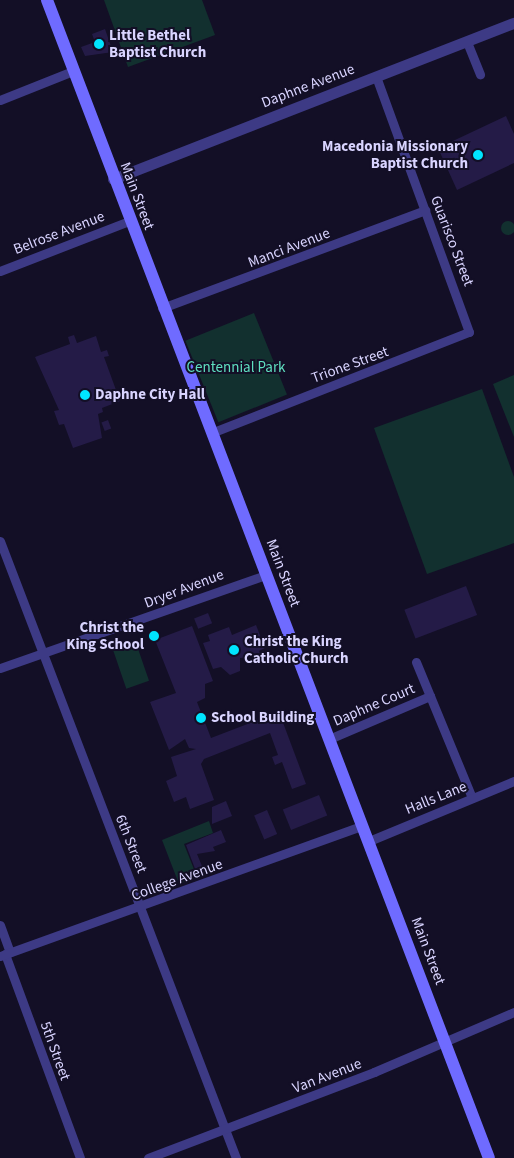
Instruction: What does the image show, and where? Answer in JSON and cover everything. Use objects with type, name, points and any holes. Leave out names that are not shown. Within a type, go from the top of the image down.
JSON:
[{"type":"main road","name":"Main Street","points":[[47,0],[128,221],[361,826],[369,841],[489,1158]]},
{"type":"street","name":"Daphne Avenue","points":[[113,179],[514,23]]},
{"type":"street","points":[[467,42],[480,74]]},
{"type":"street","points":[[0,100],[73,71]]},
{"type":"street","name":"Guarisco Street","points":[[376,76],[469,332]]},
{"type":"street","name":"Manci Avenue","points":[[162,308],[425,210]]},
{"type":"street","name":"Belrose Avenue","points":[[0,271],[128,221]]},
{"type":"street","name":"Trione Street","points":[[211,433],[469,332]]},
{"type":"street","name":"6th Street","points":[[0,541],[236,1158]]},
{"type":"street","name":"Dryer Avenue","points":[[0,668],[265,574]]},
{"type":"street","points":[[416,662],[472,798]]},
{"type":"street","name":"Daphne Court","points":[[329,739],[430,696]]},
{"type":"street","name":"Halls Lane","points":[[369,841],[514,781]]},
{"type":"street","name":"College Avenue","points":[[5,954],[141,907],[361,826]]},
{"type":"street","name":"5th Street","points":[[0,925],[5,954],[80,1158]]},
{"type":"street","name":"Van Avenue","points":[[148,1158],[226,1130],[514,1012]]},
{"type":"green space","points":[[104,0],[202,0],[215,35],[128,67]]},
{"type":"green space","points":[[505,221],[511,221],[515,228],[511,235],[505,235],[501,231],[501,225]]},
{"type":"green space","name":"Centennial Park","points":[[254,313],[287,395],[218,422],[185,341]]},
{"type":"green space","points":[[514,375],[514,437],[493,384]]},
{"type":"green space","points":[[482,389],[514,477],[514,543],[427,574],[374,428]]},
{"type":"green space","points":[[136,643],[149,681],[126,689],[113,651]]},
{"type":"green space","points":[[209,821],[213,833],[184,844],[197,877],[179,884],[162,840]]},
{"type":"building","name":"Little Bethel Baptist Church","points":[[105,29],[113,52],[85,56],[81,47],[95,42],[92,34]]},
{"type":"building","name":"Macedonia Missionary Baptist Church","points":[[506,116],[514,134],[514,163],[457,190],[438,148]]},
{"type":"building","name":"Daphne City Hall","points":[[74,335],[77,343],[96,336],[101,352],[107,350],[109,356],[104,357],[120,401],[102,408],[103,412],[98,414],[102,438],[73,448],[64,424],[59,425],[54,411],[59,410],[35,357],[70,344],[68,337]]},
{"type":"building","points":[[108,420],[111,428],[105,431],[101,423]]},
{"type":"building","points":[[466,586],[477,615],[415,639],[404,610]]},
{"type":"building","points":[[208,613],[212,623],[198,629],[194,619]]},
{"type":"building","name":"Christ the King Catholic Church","points":[[256,625],[265,648],[259,651],[261,656],[240,658],[240,671],[230,675],[221,667],[213,669],[203,643],[210,641],[208,635],[229,627],[232,635]]},
{"type":"building","points":[[192,626],[213,681],[205,684],[205,698],[197,702],[211,738],[279,712],[306,784],[292,789],[282,762],[275,765],[272,757],[278,755],[270,733],[204,759],[201,764],[214,800],[190,809],[186,797],[174,802],[166,781],[177,776],[171,757],[196,749],[189,748],[185,739],[169,750],[150,702],[176,693],[155,640]]},
{"type":"building","points":[[319,795],[327,815],[291,830],[283,810]]},
{"type":"building","points":[[226,801],[232,816],[212,824],[212,807]]},
{"type":"building","points":[[267,810],[277,834],[264,839],[254,815]]},
{"type":"building","points":[[221,830],[226,842],[213,847],[215,851],[197,854],[204,871],[197,874],[186,845]]},
{"type":"place","name":"Little Bethel Baptist Church","points":[[99,44]]},
{"type":"place","name":"Macedonia Missionary Baptist Church","points":[[478,155]]},
{"type":"place","name":"Daphne City Hall","points":[[85,395]]},
{"type":"place","name":"Christ the King School","points":[[154,636]]},
{"type":"place","name":"Christ the King Catholic Church","points":[[234,650]]},
{"type":"place","name":"School Building","points":[[201,718]]}]
